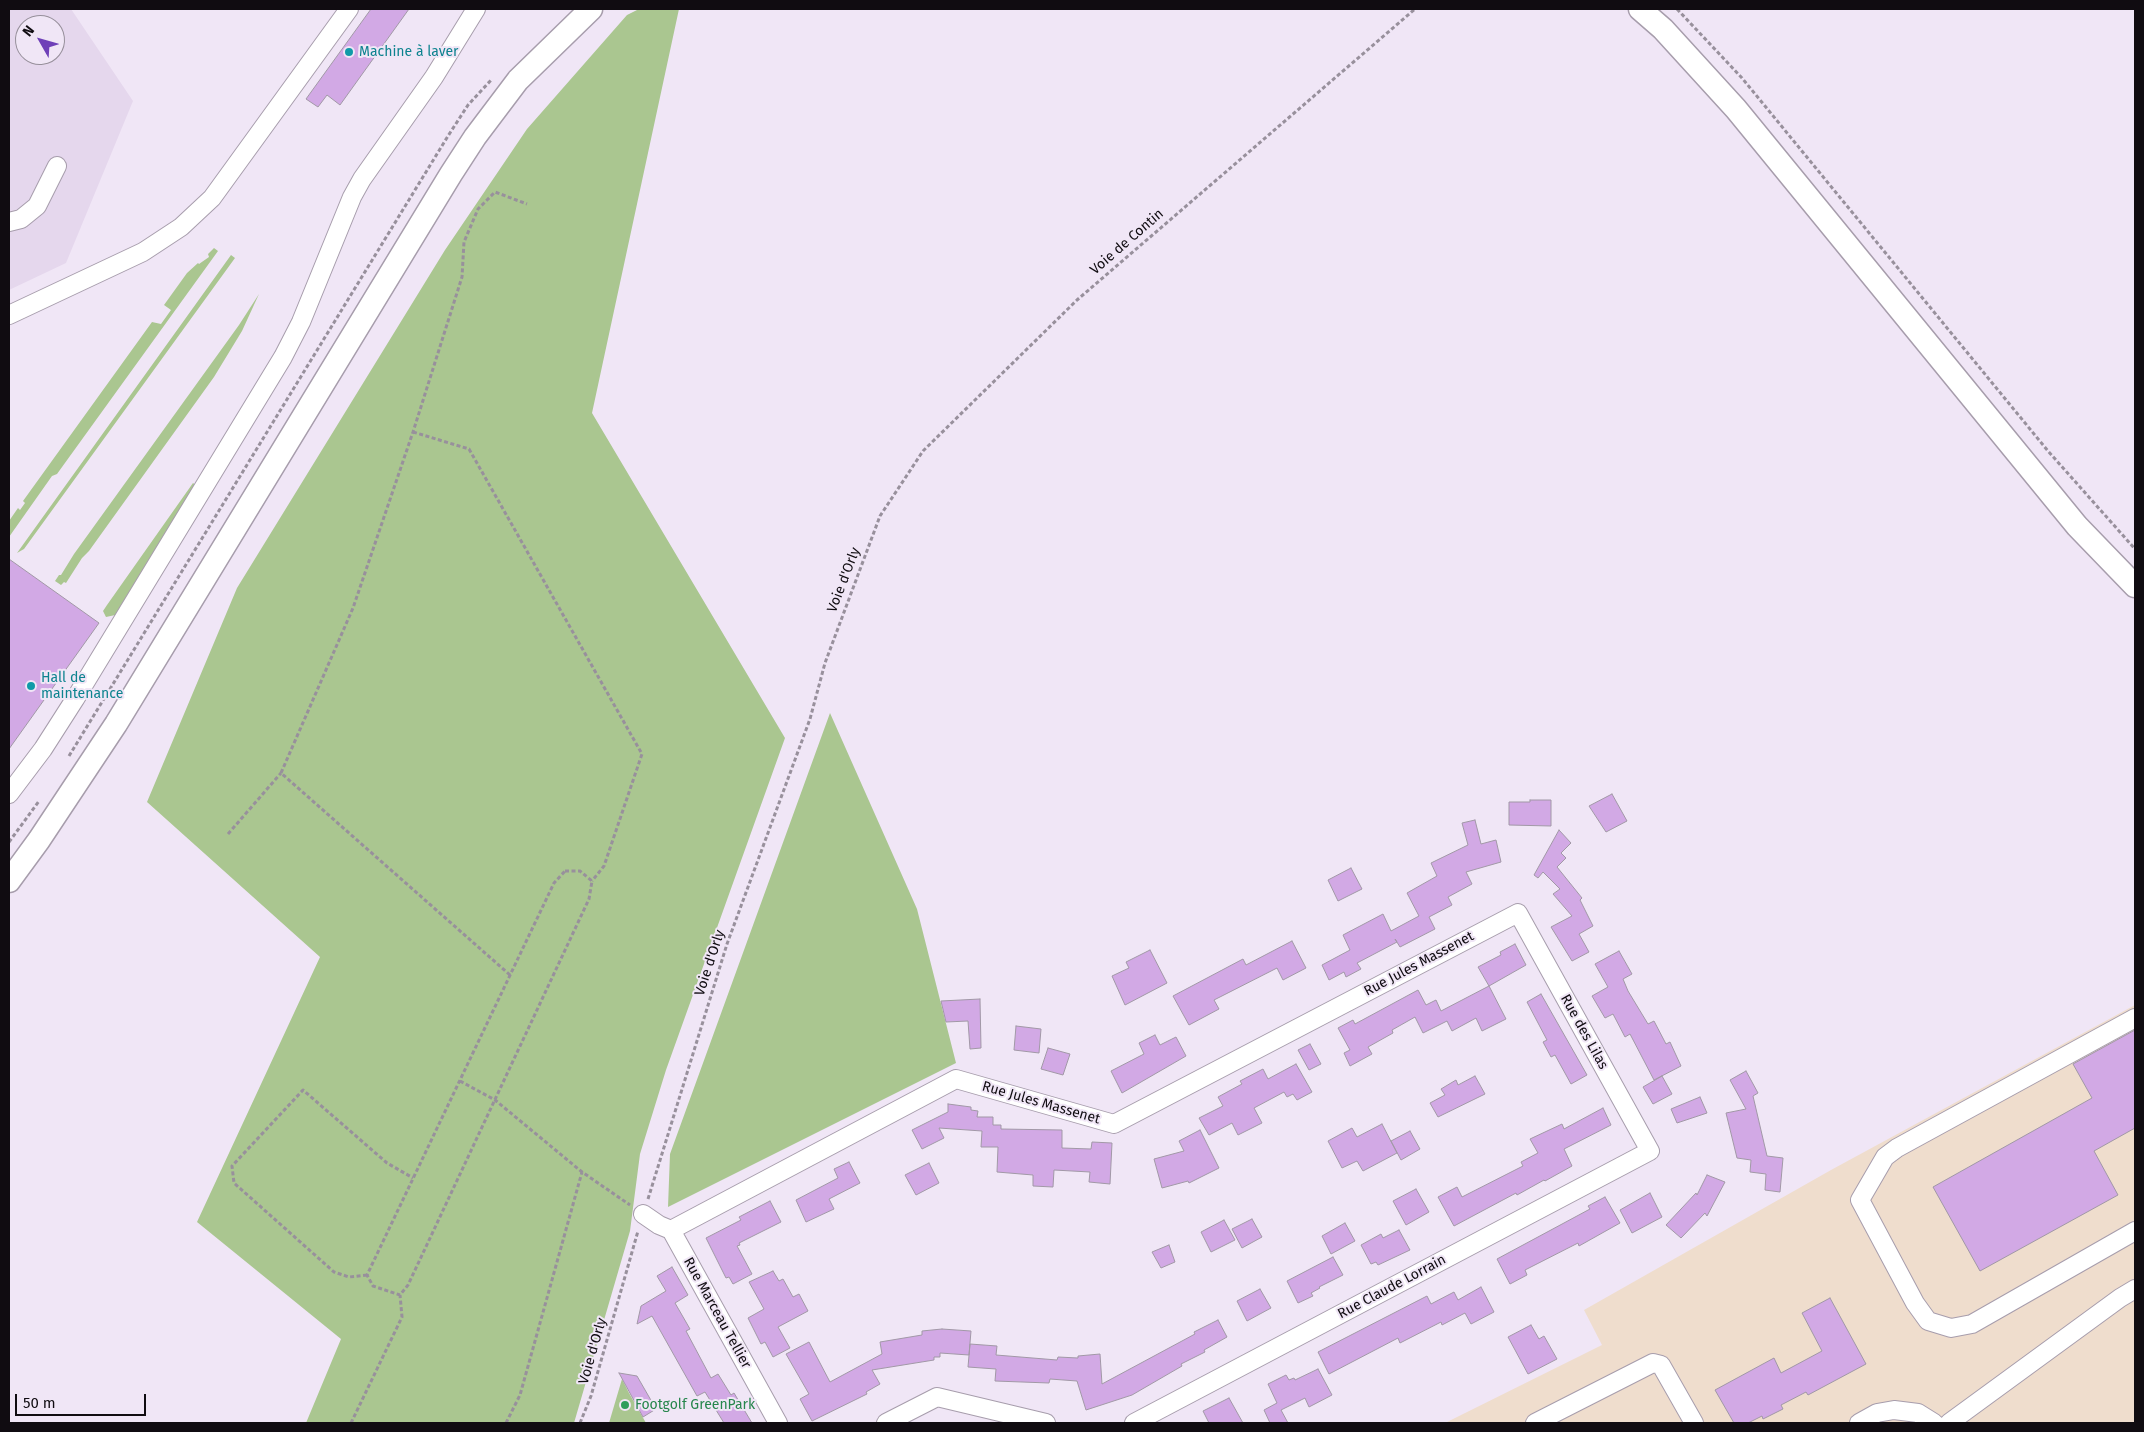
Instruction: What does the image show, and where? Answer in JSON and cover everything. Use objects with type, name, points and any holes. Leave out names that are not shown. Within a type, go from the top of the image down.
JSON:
[{"type":"main road","points":[[9,882],[44,833],[116,724],[465,152],[518,80],[590,9]]},
{"type":"main road","points":[[1640,9],[1663,29],[1736,110],[2083,533],[2135,586]]},
{"type":"street","points":[[9,315],[142,252],[181,227],[212,198],[349,9]]},
{"type":"street","points":[[9,794],[43,749],[75,699],[283,356],[301,322],[362,179],[434,77],[476,9]]},
{"type":"street","points":[[9,222],[21,219],[37,206],[57,166]]},
{"type":"street","name":"Rue des Lilas","points":[[1518,913],[1650,1151]]},
{"type":"street","name":"Rue Jules Massenet","points":[[670,1230],[956,1079],[1114,1124],[1518,913]]},
{"type":"street","points":[[2135,1018],[1897,1148],[1885,1157],[1860,1200],[1915,1303],[1928,1321],[1951,1328],[1972,1324],[2135,1231]]},
{"type":"street","name":"Rue Claude Lorrain","points":[[1134,1423],[1650,1151]]},
{"type":"street","points":[[643,1214],[670,1230]]},
{"type":"street","name":"Rue Marceau Tellier","points":[[670,1230],[778,1423]]},
{"type":"street","points":[[1949,1423],[2135,1289]]},
{"type":"street","points":[[1541,1422],[1653,1362],[1661,1365],[1694,1423]]},
{"type":"street","points":[[886,1423],[938,1397],[1046,1423]]},
{"type":"street","points":[[1859,1423],[1878,1413],[1894,1410],[1918,1413],[1934,1423]]},
{"type":"path","name":"Voie de Contin","points":[[880,516],[923,450],[1077,300],[1416,9]]},
{"type":"path","points":[[1676,9],[1742,78],[2048,451],[2135,549]]},
{"type":"path","points":[[228,834],[281,773],[353,608],[413,432],[462,277],[464,242],[478,209],[495,192],[527,204]]},
{"type":"path","points":[[351,1423],[402,1317],[400,1296],[408,1285],[589,899],[592,881],[604,866],[642,754],[469,449],[413,432]]},
{"type":"path","name":"Voie d'Orly","points":[[580,1423],[592,1396],[643,1214],[727,944],[810,719],[825,663],[880,516]]},
{"type":"path","points":[[281,773],[510,975]]},
{"type":"path","points":[[367,1275],[554,883],[565,871],[580,871],[592,881]]},
{"type":"path","points":[[460,1081],[495,1100],[582,1172],[643,1214]]},
{"type":"path","points":[[367,1275],[349,1277],[334,1272],[234,1183],[232,1166],[302,1090],[387,1163],[413,1178]]},
{"type":"path","points":[[506,1423],[520,1395],[582,1172]]},
{"type":"path","points":[[367,1275],[374,1286],[400,1296]]},
{"type":"shaded area","points":[[9,9],[71,9],[133,101],[66,263],[9,290]]},
{"type":"shaded area","points":[[2135,1005],[2135,1423],[1445,1423],[1602,1345],[1584,1310],[1831,1170]]},
{"type":"green space","points":[[639,9],[679,9],[592,413],[785,738],[666,1070],[640,1154],[630,1231],[574,1423],[306,1423],[341,1339],[197,1222],[320,957],[147,802],[237,588],[445,250],[527,129],[627,15]]},
{"type":"green space","points":[[214,248],[218,251],[57,474],[52,476],[9,537],[9,521],[18,508],[20,510],[25,503],[23,501],[152,322],[161,324],[171,310],[164,305],[187,273],[198,263],[209,257],[208,254]]},
{"type":"green space","points":[[231,255],[235,258],[24,549],[17,553]]},
{"type":"green space","points":[[259,294],[242,331],[214,377],[89,551],[82,558],[66,583],[64,582],[61,585],[55,581],[239,325]]},
{"type":"green space","points":[[193,483],[197,486],[120,614],[106,617],[103,611]]},
{"type":"green space","points":[[830,713],[917,909],[956,1063],[668,1207],[670,1154]]},
{"type":"green space","name":"Footgolf GreenPark","points":[[622,1379],[629,1393],[646,1423],[609,1423]]},
{"type":"building","points":[[371,9],[409,9],[340,105],[327,95],[318,107],[306,99]]},
{"type":"building","name":"Hall de maintenance","points":[[9,559],[99,623],[9,749]]},
{"type":"building","points":[[1612,794],[1627,821],[1606,832],[1589,806]]},
{"type":"building","points":[[1530,800],[1551,800],[1551,826],[1509,825],[1509,802],[1530,802]]},
{"type":"building","points":[[1475,820],[1481,844],[1496,840],[1501,862],[1466,872],[1472,884],[1448,897],[1452,905],[1429,917],[1435,929],[1400,947],[1397,942],[1357,963],[1361,969],[1346,977],[1344,972],[1329,980],[1322,965],[1350,950],[1343,935],[1383,914],[1391,931],[1419,916],[1407,893],[1437,876],[1431,863],[1468,845],[1462,823]]},
{"type":"building","points":[[1559,830],[1571,843],[1561,853],[1566,858],[1557,867],[1582,898],[1580,900],[1593,926],[1579,934],[1589,952],[1572,961],[1551,927],[1572,916],[1553,894],[1560,889],[1543,872],[1538,878],[1534,875]]},
{"type":"building","points":[[1351,868],[1362,889],[1338,901],[1328,880]]},
{"type":"building","points":[[1292,941],[1306,968],[1283,980],[1277,968],[1214,1000],[1219,1009],[1189,1025],[1173,996],[1243,959],[1246,965]]},
{"type":"building","points":[[1515,944],[1526,965],[1489,986],[1478,967],[1501,955],[1500,952]]},
{"type":"building","points":[[1150,950],[1167,983],[1125,1005],[1112,976],[1129,968],[1126,962]]},
{"type":"building","points":[[1619,951],[1632,974],[1623,979],[1628,991],[1648,1024],[1654,1021],[1666,1044],[1670,1042],[1681,1066],[1654,1080],[1630,1034],[1625,1037],[1613,1014],[1605,1018],[1592,996],[1608,987],[1595,964]]},
{"type":"building","points":[[1489,986],[1506,1019],[1482,1031],[1476,1018],[1452,1031],[1447,1021],[1423,1033],[1415,1017],[1392,1030],[1393,1033],[1368,1047],[1372,1054],[1350,1066],[1344,1053],[1350,1050],[1338,1028],[1353,1020],[1355,1024],[1418,990],[1426,1005],[1436,1000],[1441,1011]]},
{"type":"building","points":[[1541,994],[1587,1075],[1571,1084],[1555,1055],[1551,1057],[1543,1042],[1547,1040],[1527,1002]]},
{"type":"building","points":[[980,999],[981,1048],[970,1049],[968,1021],[946,1022],[941,1001]]},
{"type":"building","points":[[1016,1026],[1041,1029],[1039,1053],[1014,1050]]},
{"type":"building","points":[[2135,1030],[2135,1128],[2094,1151],[2118,1195],[1980,1271],[1933,1187],[2092,1098],[2073,1064]]},
{"type":"building","points":[[1155,1035],[1160,1045],[1176,1037],[1186,1056],[1122,1093],[1111,1071],[1144,1054],[1139,1043]]},
{"type":"building","points":[[1310,1044],[1321,1064],[1309,1070],[1298,1050]]},
{"type":"building","points":[[1048,1048],[1070,1054],[1063,1075],[1041,1069]]},
{"type":"building","points":[[1296,1064],[1312,1092],[1297,1100],[1293,1094],[1287,1097],[1284,1092],[1254,1108],[1262,1123],[1238,1135],[1232,1123],[1209,1135],[1199,1118],[1223,1106],[1218,1097],[1242,1084],[1240,1081],[1263,1069],[1268,1079]]},
{"type":"building","points":[[1746,1071],[1758,1093],[1753,1096],[1767,1156],[1783,1158],[1780,1192],[1765,1190],[1766,1174],[1750,1172],[1751,1160],[1737,1158],[1726,1113],[1746,1109],[1730,1080]]},
{"type":"building","points":[[1475,1076],[1485,1094],[1438,1117],[1430,1103],[1445,1095],[1441,1089],[1456,1080],[1458,1085]]},
{"type":"building","points":[[1662,1076],[1672,1094],[1653,1104],[1643,1087]]},
{"type":"building","points":[[1700,1097],[1707,1113],[1677,1123],[1671,1109]]},
{"type":"building","points":[[948,1104],[971,1107],[971,1110],[978,1111],[977,1117],[993,1117],[993,1125],[1001,1125],[1001,1129],[1062,1130],[1062,1148],[1091,1149],[1092,1142],[1112,1143],[1110,1184],[1089,1182],[1090,1172],[1054,1170],[1053,1187],[1033,1186],[1033,1175],[997,1172],[998,1147],[981,1147],[982,1131],[939,1128],[944,1138],[922,1149],[912,1130],[948,1112]]},
{"type":"building","points":[[1603,1108],[1611,1125],[1564,1149],[1572,1166],[1454,1226],[1438,1197],[1457,1187],[1462,1197],[1523,1166],[1521,1162],[1538,1153],[1530,1139],[1562,1124],[1564,1129]]},
{"type":"building","points":[[1382,1124],[1397,1153],[1363,1171],[1357,1161],[1342,1168],[1328,1141],[1352,1128],[1357,1137]]},
{"type":"building","points":[[1200,1130],[1219,1168],[1189,1183],[1188,1181],[1162,1188],[1154,1159],[1184,1151],[1179,1141]]},
{"type":"building","points":[[1410,1131],[1420,1149],[1401,1160],[1391,1141]]},
{"type":"building","points":[[849,1162],[860,1183],[829,1199],[834,1209],[806,1222],[796,1200],[838,1178],[834,1169]]},
{"type":"building","points":[[929,1163],[939,1183],[916,1195],[905,1175]]},
{"type":"building","points":[[1707,1175],[1725,1182],[1707,1216],[1705,1213],[1681,1238],[1666,1225],[1696,1193],[1697,1195]]},
{"type":"building","points":[[1416,1189],[1429,1212],[1406,1225],[1393,1201]]},
{"type":"building","points":[[1650,1193],[1662,1217],[1632,1233],[1620,1210]]},
{"type":"building","points":[[1605,1197],[1620,1223],[1579,1246],[1578,1243],[1525,1270],[1527,1275],[1510,1284],[1497,1259],[1590,1209],[1588,1206]]},
{"type":"building","points":[[770,1201],[781,1222],[739,1243],[740,1245],[737,1246],[752,1274],[733,1284],[729,1277],[726,1278],[706,1238],[741,1220],[739,1217]]},
{"type":"building","points":[[1252,1219],[1262,1237],[1242,1248],[1232,1229]]},
{"type":"building","points":[[1224,1220],[1235,1240],[1211,1252],[1201,1232]]},
{"type":"building","points":[[1345,1223],[1355,1241],[1331,1254],[1322,1236]]},
{"type":"building","points":[[1399,1230],[1410,1250],[1378,1265],[1376,1262],[1371,1264],[1361,1245],[1381,1234],[1383,1238]]},
{"type":"building","points":[[1169,1245],[1175,1262],[1161,1268],[1152,1252]]},
{"type":"building","points":[[1333,1257],[1343,1275],[1319,1287],[1311,1293],[1313,1296],[1298,1303],[1287,1281]]},
{"type":"building","points":[[672,1267],[688,1295],[675,1303],[690,1329],[686,1331],[711,1378],[718,1374],[731,1395],[734,1393],[752,1423],[724,1423],[705,1392],[697,1396],[652,1316],[637,1324],[641,1306],[666,1291],[657,1276]]},
{"type":"building","points":[[773,1271],[779,1281],[783,1279],[793,1297],[799,1294],[808,1311],[778,1327],[790,1348],[773,1357],[765,1342],[761,1344],[748,1318],[764,1309],[749,1282]]},
{"type":"building","points":[[1481,1287],[1494,1312],[1471,1324],[1465,1313],[1442,1325],[1441,1322],[1400,1343],[1398,1338],[1329,1374],[1318,1352],[1427,1296],[1431,1304],[1454,1292],[1458,1300]]},
{"type":"building","points":[[1260,1289],[1271,1308],[1247,1321],[1237,1301]]},
{"type":"building","points":[[1830,1298],[1866,1364],[1808,1395],[1806,1392],[1781,1405],[1783,1409],[1763,1419],[1762,1416],[1748,1423],[1734,1423],[1715,1390],[1774,1358],[1781,1373],[1822,1351],[1802,1313]]},
{"type":"building","points":[[1218,1320],[1227,1337],[1204,1350],[1205,1352],[1181,1364],[1182,1366],[1132,1395],[1086,1410],[1077,1381],[1050,1379],[1049,1383],[995,1381],[996,1369],[968,1367],[970,1344],[997,1346],[996,1355],[1057,1360],[1058,1357],[1078,1358],[1078,1356],[1100,1354],[1102,1384]]},
{"type":"building","points":[[1531,1325],[1539,1339],[1544,1336],[1557,1359],[1528,1374],[1508,1337]]},
{"type":"building","points":[[942,1329],[971,1331],[969,1355],[940,1353],[940,1357],[934,1357],[934,1360],[872,1370],[880,1384],[866,1392],[867,1394],[812,1421],[800,1399],[809,1394],[786,1354],[809,1342],[830,1382],[882,1354],[880,1342],[922,1335],[922,1331]]},
{"type":"building","points":[[1318,1369],[1332,1395],[1309,1407],[1305,1398],[1281,1410],[1288,1423],[1270,1423],[1264,1410],[1277,1403],[1268,1384],[1286,1375],[1289,1380],[1294,1378],[1295,1380]]},
{"type":"building","points":[[619,1373],[637,1376],[656,1409],[643,1417]]},
{"type":"building","points":[[1229,1398],[1243,1423],[1209,1423],[1203,1411]]},
{"type":"place","name":"Machine à laver","points":[[349,52]]},
{"type":"place","name":"Hall de maintenance","points":[[31,686]]},
{"type":"place","name":"Footgolf GreenPark","points":[[625,1405]]}]
